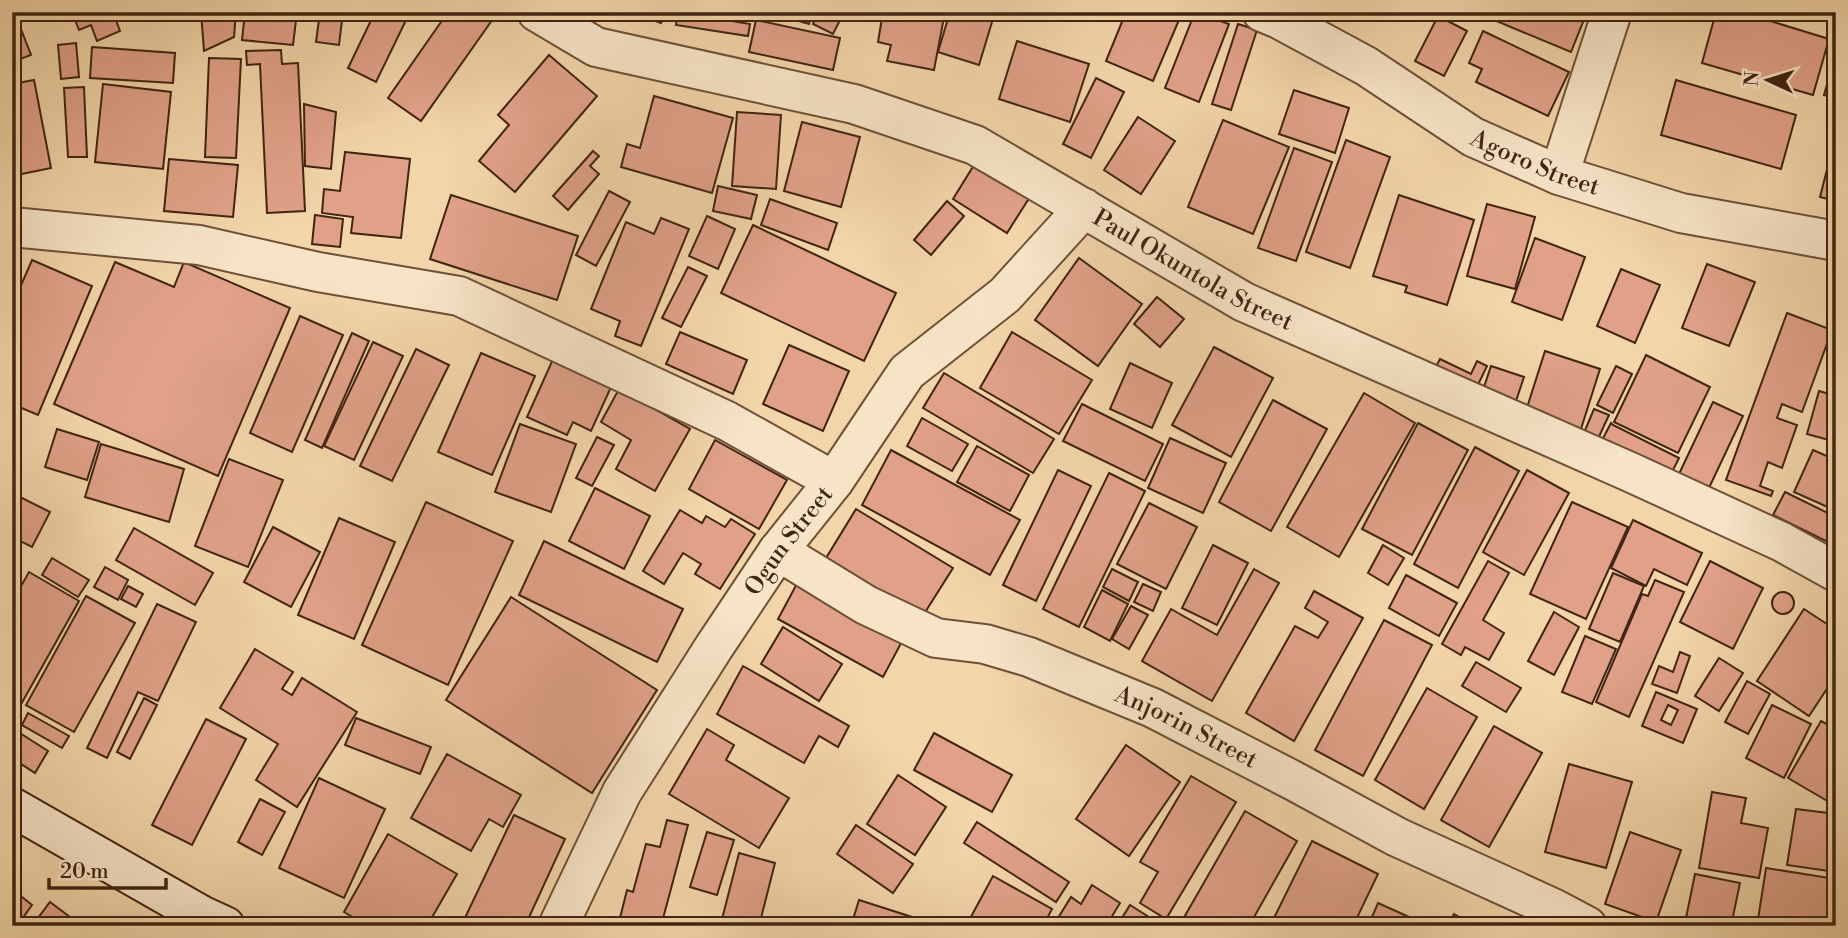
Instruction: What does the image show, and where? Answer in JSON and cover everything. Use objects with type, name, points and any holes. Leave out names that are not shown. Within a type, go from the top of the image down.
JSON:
[{"type":"street","name":"Paul Okuntola Street","points":[[537,12],[596,47],[853,104],[975,145],[1244,302],[1630,472],[1782,542],[1836,572]]},
{"type":"street","points":[[1559,174],[1612,12]]},
{"type":"street","name":"Agoro Street","points":[[1274,14],[1366,65],[1473,137],[1559,174],[1681,213],[1836,241]]},
{"type":"street","name":"Ogun Street","points":[[558,926],[622,792],[778,551],[834,481],[907,372],[1005,295],[1084,208]]},
{"type":"street","points":[[12,227],[199,245],[318,272],[460,296],[727,421],[834,481]]},
{"type":"street","name":"Anjorin Street","points":[[778,551],[866,606],[936,638],[985,644],[1029,657],[1153,708],[1397,837],[1587,926]]},
{"type":"street","points":[[12,807],[201,915],[225,926]]},
{"type":"building","points":[[72,12],[113,12],[120,31],[97,41],[91,25],[79,30]]},
{"type":"building","points":[[201,12],[236,12],[234,37],[204,51]]},
{"type":"building","points":[[245,12],[297,12],[293,45],[242,40]]},
{"type":"building","points":[[320,12],[343,12],[339,45],[316,42]]},
{"type":"building","points":[[375,12],[410,12],[376,82],[348,68]]},
{"type":"building","points":[[448,12],[490,12],[495,16],[421,121],[388,98]]},
{"type":"building","points":[[628,12],[665,12],[661,23]]},
{"type":"building","points":[[678,12],[750,24],[748,36],[676,25]]},
{"type":"building","points":[[768,12],[812,12],[809,24]]},
{"type":"building","points":[[818,12],[844,12],[833,34],[813,24]]},
{"type":"building","points":[[883,12],[945,12],[934,70],[887,61],[891,45],[878,42]]},
{"type":"building","points":[[950,12],[995,12],[979,65],[938,52]]},
{"type":"building","points":[[1126,12],[1162,12],[1179,20],[1153,81],[1106,61]]},
{"type":"building","points":[[1195,12],[1229,24],[1199,102],[1165,88]]},
{"type":"building","points":[[1483,12],[1587,12],[1571,52],[1482,15]]},
{"type":"building","points":[[1716,12],[1741,12],[1829,39],[1813,95],[1702,63]]},
{"type":"building","points":[[1438,16],[1467,31],[1444,76],[1415,61]]},
{"type":"building","points":[[756,20],[840,38],[833,70],[749,52]]},
{"type":"building","points":[[19,24],[31,55],[12,62],[12,27]]},
{"type":"building","points":[[1238,24],[1257,30],[1231,110],[1212,104]]},
{"type":"building","points":[[1483,31],[1569,72],[1548,116],[1476,82],[1482,69],[1469,63]]},
{"type":"building","points":[[1017,41],[1089,64],[1070,122],[999,99]]},
{"type":"building","points":[[76,43],[79,77],[61,79],[58,45]]},
{"type":"building","points":[[92,47],[175,53],[173,83],[90,78]]},
{"type":"building","points":[[281,50],[282,64],[298,63],[305,211],[267,213],[260,64],[247,65],[246,51]]},
{"type":"building","points":[[1836,53],[1836,98],[1824,95]]},
{"type":"building","points":[[549,55],[597,96],[515,192],[479,161],[509,125],[498,115]]},
{"type":"building","points":[[209,58],[241,59],[236,158],[205,157]]},
{"type":"building","points":[[1096,78],[1124,92],[1091,158],[1063,144]]},
{"type":"building","points":[[34,80],[51,168],[12,176],[12,84]]},
{"type":"building","points":[[1676,80],[1796,115],[1781,169],[1661,135]]},
{"type":"building","points":[[103,84],[171,92],[163,169],[95,162]]},
{"type":"building","points":[[84,87],[87,157],[68,157],[64,88]]},
{"type":"building","points":[[1294,90],[1349,108],[1335,153],[1279,134]]},
{"type":"building","points":[[654,96],[733,118],[712,193],[621,167],[627,144],[640,148]]},
{"type":"building","points":[[304,104],[336,112],[331,169],[305,166]]},
{"type":"building","points":[[737,112],[781,115],[776,189],[732,186]]},
{"type":"building","points":[[1138,117],[1175,141],[1141,194],[1104,170]]},
{"type":"building","points":[[1223,120],[1289,147],[1253,234],[1188,207]]},
{"type":"building","points":[[802,122],[860,137],[841,207],[784,191]]},
{"type":"building","points":[[1346,140],[1390,157],[1350,268],[1306,252]]},
{"type":"building","points":[[1834,142],[1836,143],[1836,201],[1820,197]]},
{"type":"building","points":[[1294,148],[1332,162],[1296,261],[1258,248]]},
{"type":"building","points":[[593,151],[599,156],[590,166],[599,174],[568,210],[553,196]]},
{"type":"building","points":[[345,152],[410,159],[401,238],[351,233],[353,217],[322,213],[324,189],[340,191]]},
{"type":"building","points":[[979,157],[1033,192],[1007,233],[953,199]]},
{"type":"building","points":[[169,159],[238,165],[233,217],[164,211]]},
{"type":"building","points":[[718,186],[757,195],[751,219],[713,211]]},
{"type":"building","points":[[609,191],[630,202],[596,266],[576,255]]},
{"type":"building","points":[[451,195],[578,236],[557,300],[430,259]]},
{"type":"building","points":[[1399,195],[1474,220],[1447,305],[1405,292],[1407,286],[1373,276]]},
{"type":"building","points":[[770,199],[837,223],[828,250],[761,225]]},
{"type":"building","points":[[947,201],[964,216],[931,255],[914,240]]},
{"type":"building","points":[[1487,204],[1535,217],[1515,289],[1467,276]]},
{"type":"building","points":[[315,215],[343,219],[340,247],[312,244]]},
{"type":"building","points":[[707,216],[735,229],[718,269],[689,256]]},
{"type":"building","points":[[661,218],[689,229],[641,346],[615,336],[620,321],[591,309],[626,222],[654,234]]},
{"type":"building","points":[[753,225],[896,293],[864,361],[721,293]]},
{"type":"building","points":[[1535,238],[1585,257],[1562,320],[1512,302]]},
{"type":"building","points":[[1079,258],[1142,304],[1098,366],[1035,320]]},
{"type":"building","points":[[32,260],[92,286],[38,415],[12,404],[12,306]]},
{"type":"building","points":[[115,262],[174,287],[184,262],[290,308],[218,476],[54,404]]},
{"type":"building","points":[[1707,264],[1755,282],[1729,346],[1682,328]]},
{"type":"building","points":[[688,267],[707,276],[681,327],[662,318]]},
{"type":"building","points":[[1621,269],[1660,285],[1635,343],[1597,326]]},
{"type":"building","points":[[1157,297],[1184,319],[1160,347],[1134,324]]},
{"type":"building","points":[[1787,313],[1832,330],[1802,412],[1782,404],[1777,418],[1797,425],[1782,468],[1768,462],[1760,486],[1773,491],[1771,496],[1726,480]]},
{"type":"building","points":[[300,316],[343,335],[292,452],[250,433]]},
{"type":"building","points":[[680,332],[747,360],[733,394],[666,364]]},
{"type":"building","points":[[1012,332],[1092,380],[1059,434],[980,388]]},
{"type":"building","points":[[352,333],[369,341],[322,448],[305,440]]},
{"type":"building","points":[[373,342],[403,356],[354,460],[324,446]]},
{"type":"building","points":[[789,345],[849,371],[823,431],[763,404]]},
{"type":"building","points":[[1214,347],[1273,378],[1231,457],[1172,425]]},
{"type":"building","points":[[558,348],[617,374],[591,431],[573,422],[567,435],[527,417]]},
{"type":"building","points":[[416,349],[449,365],[392,481],[360,466]]},
{"type":"building","points":[[1545,351],[1600,369],[1580,432],[1525,414]]},
{"type":"building","points":[[481,353],[535,376],[492,475],[438,452]]},
{"type":"building","points":[[1646,355],[1710,387],[1678,453],[1614,422]]},
{"type":"building","points":[[1440,359],[1471,374],[1477,361],[1487,366],[1475,391],[1433,372]]},
{"type":"building","points":[[1130,363],[1172,383],[1152,428],[1110,409]]},
{"type":"building","points":[[1491,366],[1524,377],[1514,407],[1481,396]]},
{"type":"building","points":[[1616,366],[1632,374],[1613,413],[1597,405]]},
{"type":"building","points":[[944,373],[1054,439],[1033,473],[923,408]]},
{"type":"building","points":[[619,389],[690,429],[655,491],[616,469],[631,440],[601,422]]},
{"type":"building","points":[[1819,391],[1836,396],[1836,442],[1807,434]]},
{"type":"building","points":[[1364,393],[1415,423],[1339,557],[1287,527]]},
{"type":"building","points":[[1273,400],[1327,429],[1271,531],[1219,502]]},
{"type":"building","points":[[1713,402],[1743,416],[1708,490],[1678,476]]},
{"type":"building","points":[[1082,404],[1163,444],[1145,481],[1063,441]]},
{"type":"building","points":[[1594,409],[1609,415],[1597,441],[1583,435]]},
{"type":"building","points":[[922,418],[968,444],[952,471],[907,446]]},
{"type":"building","points":[[1418,423],[1468,450],[1412,555],[1362,529]]},
{"type":"building","points":[[1611,423],[1679,458],[1668,480],[1599,446]]},
{"type":"building","points":[[520,424],[576,444],[551,512],[495,492]]},
{"type":"building","points":[[57,429],[99,442],[87,480],[45,467]]},
{"type":"building","points":[[597,437],[614,445],[592,486],[576,478]]},
{"type":"building","points":[[1170,438],[1226,463],[1203,513],[1148,488]]},
{"type":"building","points":[[715,440],[787,480],[759,529],[689,489]]},
{"type":"building","points":[[101,444],[184,469],[169,522],[85,497]]},
{"type":"building","points":[[977,446],[1029,475],[1010,511],[957,482]]},
{"type":"building","points":[[1475,447],[1519,471],[1458,588],[1414,564]]},
{"type":"building","points":[[891,450],[1020,520],[990,575],[862,505]]},
{"type":"building","points":[[1813,450],[1836,460],[1836,500],[1832,509],[1794,492]]},
{"type":"building","points":[[229,459],[283,480],[248,567],[195,546]]},
{"type":"building","points":[[1058,470],[1091,486],[1036,601],[1003,585]]},
{"type":"building","points":[[1527,470],[1569,493],[1524,575],[1483,552]]},
{"type":"building","points":[[1109,473],[1145,491],[1079,627],[1043,609]]},
{"type":"building","points":[[595,488],[650,516],[624,569],[569,541]]},
{"type":"building","points":[[1785,492],[1836,517],[1834,545],[1773,515]]},
{"type":"building","points":[[12,493],[50,512],[32,547],[12,537]]},
{"type":"building","points":[[426,502],[513,541],[448,685],[362,645]]},
{"type":"building","points":[[1572,502],[1628,527],[1586,619],[1530,594]]},
{"type":"building","points":[[1149,503],[1197,527],[1166,589],[1117,564]]},
{"type":"building","points":[[856,509],[953,568],[919,622],[823,563]]},
{"type":"building","points":[[680,510],[702,523],[706,516],[725,527],[731,519],[755,534],[720,589],[695,574],[701,564],[683,553],[664,584],[643,571]]},
{"type":"building","points":[[339,518],[395,542],[354,639],[298,615]]},
{"type":"building","points":[[1633,520],[1702,553],[1687,585],[1654,569],[1646,586],[1611,568]]},
{"type":"building","points":[[273,527],[320,552],[291,607],[244,582]]},
{"type":"building","points":[[134,528],[213,573],[195,605],[116,560]]},
{"type":"building","points":[[544,541],[683,609],[657,662],[519,595]]},
{"type":"building","points":[[1213,545],[1248,563],[1217,625],[1182,608]]},
{"type":"building","points":[[1383,545],[1404,558],[1388,585],[1368,573]]},
{"type":"building","points":[[52,558],[89,580],[78,597],[42,575]]},
{"type":"building","points":[[1488,561],[1509,573],[1483,620],[1504,633],[1489,660],[1465,647],[1461,655],[1442,644]]},
{"type":"building","points":[[1710,561],[1763,588],[1733,649],[1680,622]]},
{"type":"building","points":[[105,567],[128,580],[118,600],[94,587]]},
{"type":"building","points":[[1112,569],[1138,582],[1129,601],[1103,587]]},
{"type":"building","points":[[1254,569],[1279,583],[1212,701],[1142,661],[1171,609],[1217,635]]},
{"type":"building","points":[[29,572],[79,601],[15,715],[12,714],[12,602]]},
{"type":"building","points":[[1613,573],[1644,586],[1620,642],[1589,629]]},
{"type":"building","points":[[1406,575],[1457,603],[1439,636],[1389,608]]},
{"type":"building","points":[[801,576],[906,634],[883,677],[778,619]]},
{"type":"building","points":[[1655,580],[1684,592],[1629,717],[1596,702],[1642,594],[1648,596]]},
{"type":"building","points":[[1143,584],[1161,592],[1153,611],[1134,602]]},
{"type":"building","points":[[128,586],[143,594],[136,607],[121,599]]},
{"type":"building","points":[[1102,590],[1128,604],[1110,641],[1084,627]]},
{"type":"building","points":[[1314,591],[1363,618],[1294,741],[1246,713],[1295,626],[1318,638],[1328,622],[1305,608]]},
{"type":"building","points":[[1783,592],[1791,595],[1794,603],[1791,611],[1783,614],[1775,611],[1772,603],[1775,595]]},
{"type":"building","points":[[86,596],[135,623],[74,732],[26,705]]},
{"type":"building","points":[[511,597],[657,690],[592,793],[446,700]]},
{"type":"building","points":[[157,604],[196,622],[158,701],[138,692],[107,758],[87,748]]},
{"type":"building","points":[[1131,606],[1148,615],[1129,649],[1112,639]]},
{"type":"building","points":[[1804,609],[1836,630],[1836,675],[1809,716],[1757,681]]},
{"type":"building","points":[[1554,612],[1579,627],[1554,675],[1528,661]]},
{"type":"building","points":[[1384,620],[1432,645],[1363,776],[1315,750]]},
{"type":"building","points":[[783,627],[842,664],[819,701],[761,664]]},
{"type":"building","points":[[1585,636],[1616,649],[1592,704],[1562,692]]},
{"type":"building","points":[[255,649],[293,672],[282,689],[292,695],[302,678],[357,712],[297,807],[256,780],[278,744],[220,708]]},
{"type":"building","points":[[1680,652],[1690,656],[1677,693],[1652,684],[1659,666],[1673,672]]},
{"type":"building","points":[[1719,658],[1743,673],[1719,711],[1695,696]]},
{"type":"building","points":[[1476,662],[1521,688],[1506,712],[1462,686]]},
{"type":"building","points":[[743,666],[849,726],[838,747],[819,736],[804,763],[717,714]]},
{"type":"building","points":[[1747,681],[1770,694],[1748,734],[1725,722]]},
{"type":"building","points":[[1427,688],[1477,717],[1424,809],[1375,780]]},
{"type":"building","points":[[1656,692],[1697,709],[1683,743],[1642,726]],"holes":[[[1668,705],[1678,710],[1671,725],[1661,720]]]},
{"type":"building","points":[[144,698],[157,705],[130,759],[117,752]]},
{"type":"building","points":[[1772,705],[1811,724],[1784,778],[1746,758]]},
{"type":"building","points":[[28,713],[69,736],[62,748],[22,725]]},
{"type":"building","points":[[356,718],[431,747],[420,774],[345,745]]},
{"type":"building","points":[[206,719],[246,739],[192,845],[152,825]]},
{"type":"building","points":[[1821,721],[1836,729],[1836,806],[1788,778]]},
{"type":"building","points":[[1494,726],[1542,753],[1489,847],[1441,820]]},
{"type":"building","points":[[12,728],[48,751],[35,773],[12,758]]},
{"type":"building","points":[[707,729],[734,745],[726,760],[789,798],[759,848],[669,794]]},
{"type":"building","points":[[934,733],[1012,775],[992,812],[914,770]]},
{"type":"building","points":[[1126,745],[1180,782],[1129,856],[1076,819]]},
{"type":"building","points":[[447,754],[521,795],[503,827],[489,819],[471,851],[411,818]]},
{"type":"building","points":[[1569,764],[1632,782],[1606,868],[1545,852]]},
{"type":"building","points":[[898,775],[946,807],[915,855],[867,824]]},
{"type":"building","points":[[1191,776],[1236,802],[1166,919],[1140,903],[1158,872],[1140,862]]},
{"type":"building","points":[[319,778],[385,809],[344,898],[279,868]]},
{"type":"building","points":[[1712,792],[1746,798],[1741,823],[1768,828],[1759,878],[1699,868]]},
{"type":"building","points":[[260,799],[285,812],[262,855],[238,842]]},
{"type":"building","points":[[1796,809],[1836,814],[1836,872],[1787,865]]},
{"type":"building","points":[[1245,811],[1297,841],[1249,926],[1190,926],[1182,921]]},
{"type":"building","points":[[514,815],[565,839],[525,926],[472,926],[463,922]]},
{"type":"building","points":[[667,820],[688,825],[661,926],[618,926],[627,890],[633,892],[646,844],[660,847]]},
{"type":"building","points":[[977,822],[1069,882],[1056,902],[964,843]]},
{"type":"building","points":[[856,825],[913,864],[893,893],[837,854]]},
{"type":"building","points":[[707,832],[734,840],[717,895],[690,887]]},
{"type":"building","points":[[1630,832],[1681,850],[1656,922],[1605,904]]},
{"type":"building","points":[[388,834],[457,874],[427,926],[368,926],[344,912]]},
{"type":"building","points":[[1312,841],[1378,874],[1353,926],[1270,926]]},
{"type":"building","points":[[739,853],[775,863],[759,926],[731,926],[721,923]]},
{"type":"building","points":[[1766,868],[1836,879],[1836,926],[1757,926]]},
{"type":"building","points":[[1695,874],[1740,883],[1731,926],[1686,918]]},
{"type":"building","points":[[993,876],[1052,909],[1043,926],[966,926]]},
{"type":"building","points":[[1092,885],[1120,903],[1106,926],[1070,926],[1058,918],[1071,897],[1081,904]]},
{"type":"building","points":[[12,889],[32,905],[17,926],[12,926]]},
{"type":"building","points":[[859,900],[912,917],[909,926],[851,926]]},
{"type":"building","points":[[50,902],[82,926],[32,926]]},
{"type":"building","points":[[1378,903],[1429,926],[1368,926]]},
{"type":"building","points":[[1130,905],[1163,926],[1117,926]]},
{"type":"building","points":[[1454,914],[1475,926],[1448,926]]}]
